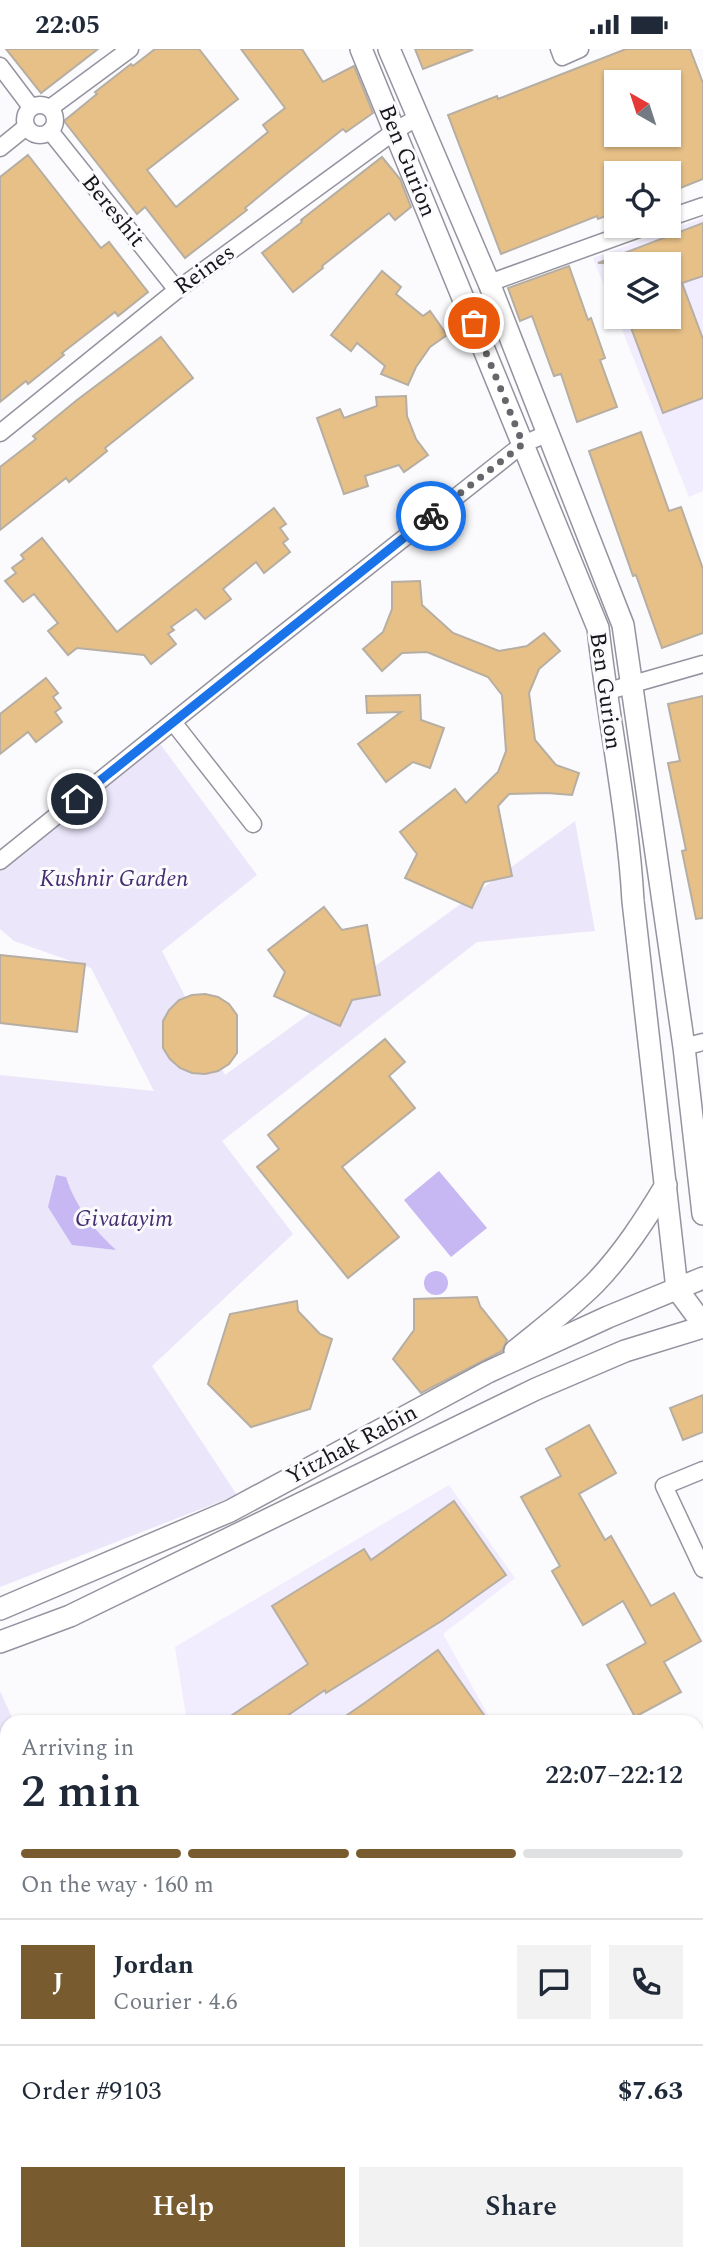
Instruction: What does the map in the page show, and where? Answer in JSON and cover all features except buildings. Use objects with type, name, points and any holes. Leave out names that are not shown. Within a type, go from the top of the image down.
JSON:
[{"type":"main road","name":"Ben Gurion","points":[[361,49],[598,628],[630,856],[677,1289]]},
{"type":"main road","name":"Ben Gurion","points":[[388,49],[489,283],[622,625],[693,1044],[703,1214]]},
{"type":"main road","points":[[488,1372],[595,1283],[642,1226],[666,1185]]},
{"type":"main road","name":"Yitzhak Rabin","points":[[0,1609],[230,1511],[488,1372],[703,1278]]},
{"type":"main road","points":[[677,1289],[703,1326]]},
{"type":"main road","name":"Yitzhak Rabin","points":[[0,1642],[70,1616],[537,1389],[625,1351],[703,1326]]},
{"type":"street","points":[[50,108],[130,49]]},
{"type":"street","points":[[561,53],[580,49]]},
{"type":"street","points":[[0,66],[32,107]]},
{"type":"street","points":[[41,104],[50,108],[55,122],[50,131],[37,135],[26,127],[24,119],[32,107],[41,104]]},
{"type":"street","name":"Reines","points":[[0,433],[177,291],[395,131],[418,117]]},
{"type":"street","points":[[0,148],[26,127]]},
{"type":"street","name":"Bereshit","points":[[50,131],[177,291]]},
{"type":"street","points":[[681,213],[703,205]]},
{"type":"street","points":[[489,283],[614,238]]},
{"type":"street","points":[[0,860],[523,444],[548,433]]},
{"type":"street","points":[[605,692],[703,664]]},
{"type":"street","points":[[173,722],[253,824]]},
{"type":"street","points":[[703,1470],[664,1486],[703,1569]]},
{"type":"shaded area","points":[[703,218],[703,491],[689,497],[622,329],[681,329],[681,252],[610,252],[648,238],[681,238],[681,226]]},
{"type":"shaded area","points":[[604,254],[604,285],[593,258]]},
{"type":"shaded area","points":[[439,1171],[487,1228],[451,1257],[404,1200]]},
{"type":"shaded area","points":[[56,1175],[66,1177],[86,1217],[116,1250],[72,1245],[48,1207]]},
{"type":"shaded area","points":[[436,1271],[445,1274],[448,1283],[445,1292],[436,1295],[427,1292],[424,1283],[427,1274]]},
{"type":"shaded area","points":[[449,1485],[515,1578],[443,1634],[488,1715],[186,1715],[175,1647]]},
{"type":"green space","name":"Givatayim","points":[[155,737],[257,875],[162,951],[225,1075],[575,821],[595,931],[477,942],[222,1141],[293,1234],[152,1366],[237,1495],[0,1587],[0,1075],[154,1091],[91,968],[14,941],[0,929],[0,861]]},
{"type":"green space","points":[[0,1691],[11,1715],[0,1715]]},
{"type":"way so far","points":[[431,516],[523,444],[474,323]]},
{"type":"route","points":[[77,799],[431,516]]},
{"type":"park label","name":"Kushnir Garden","points":[[114,879]]}]
